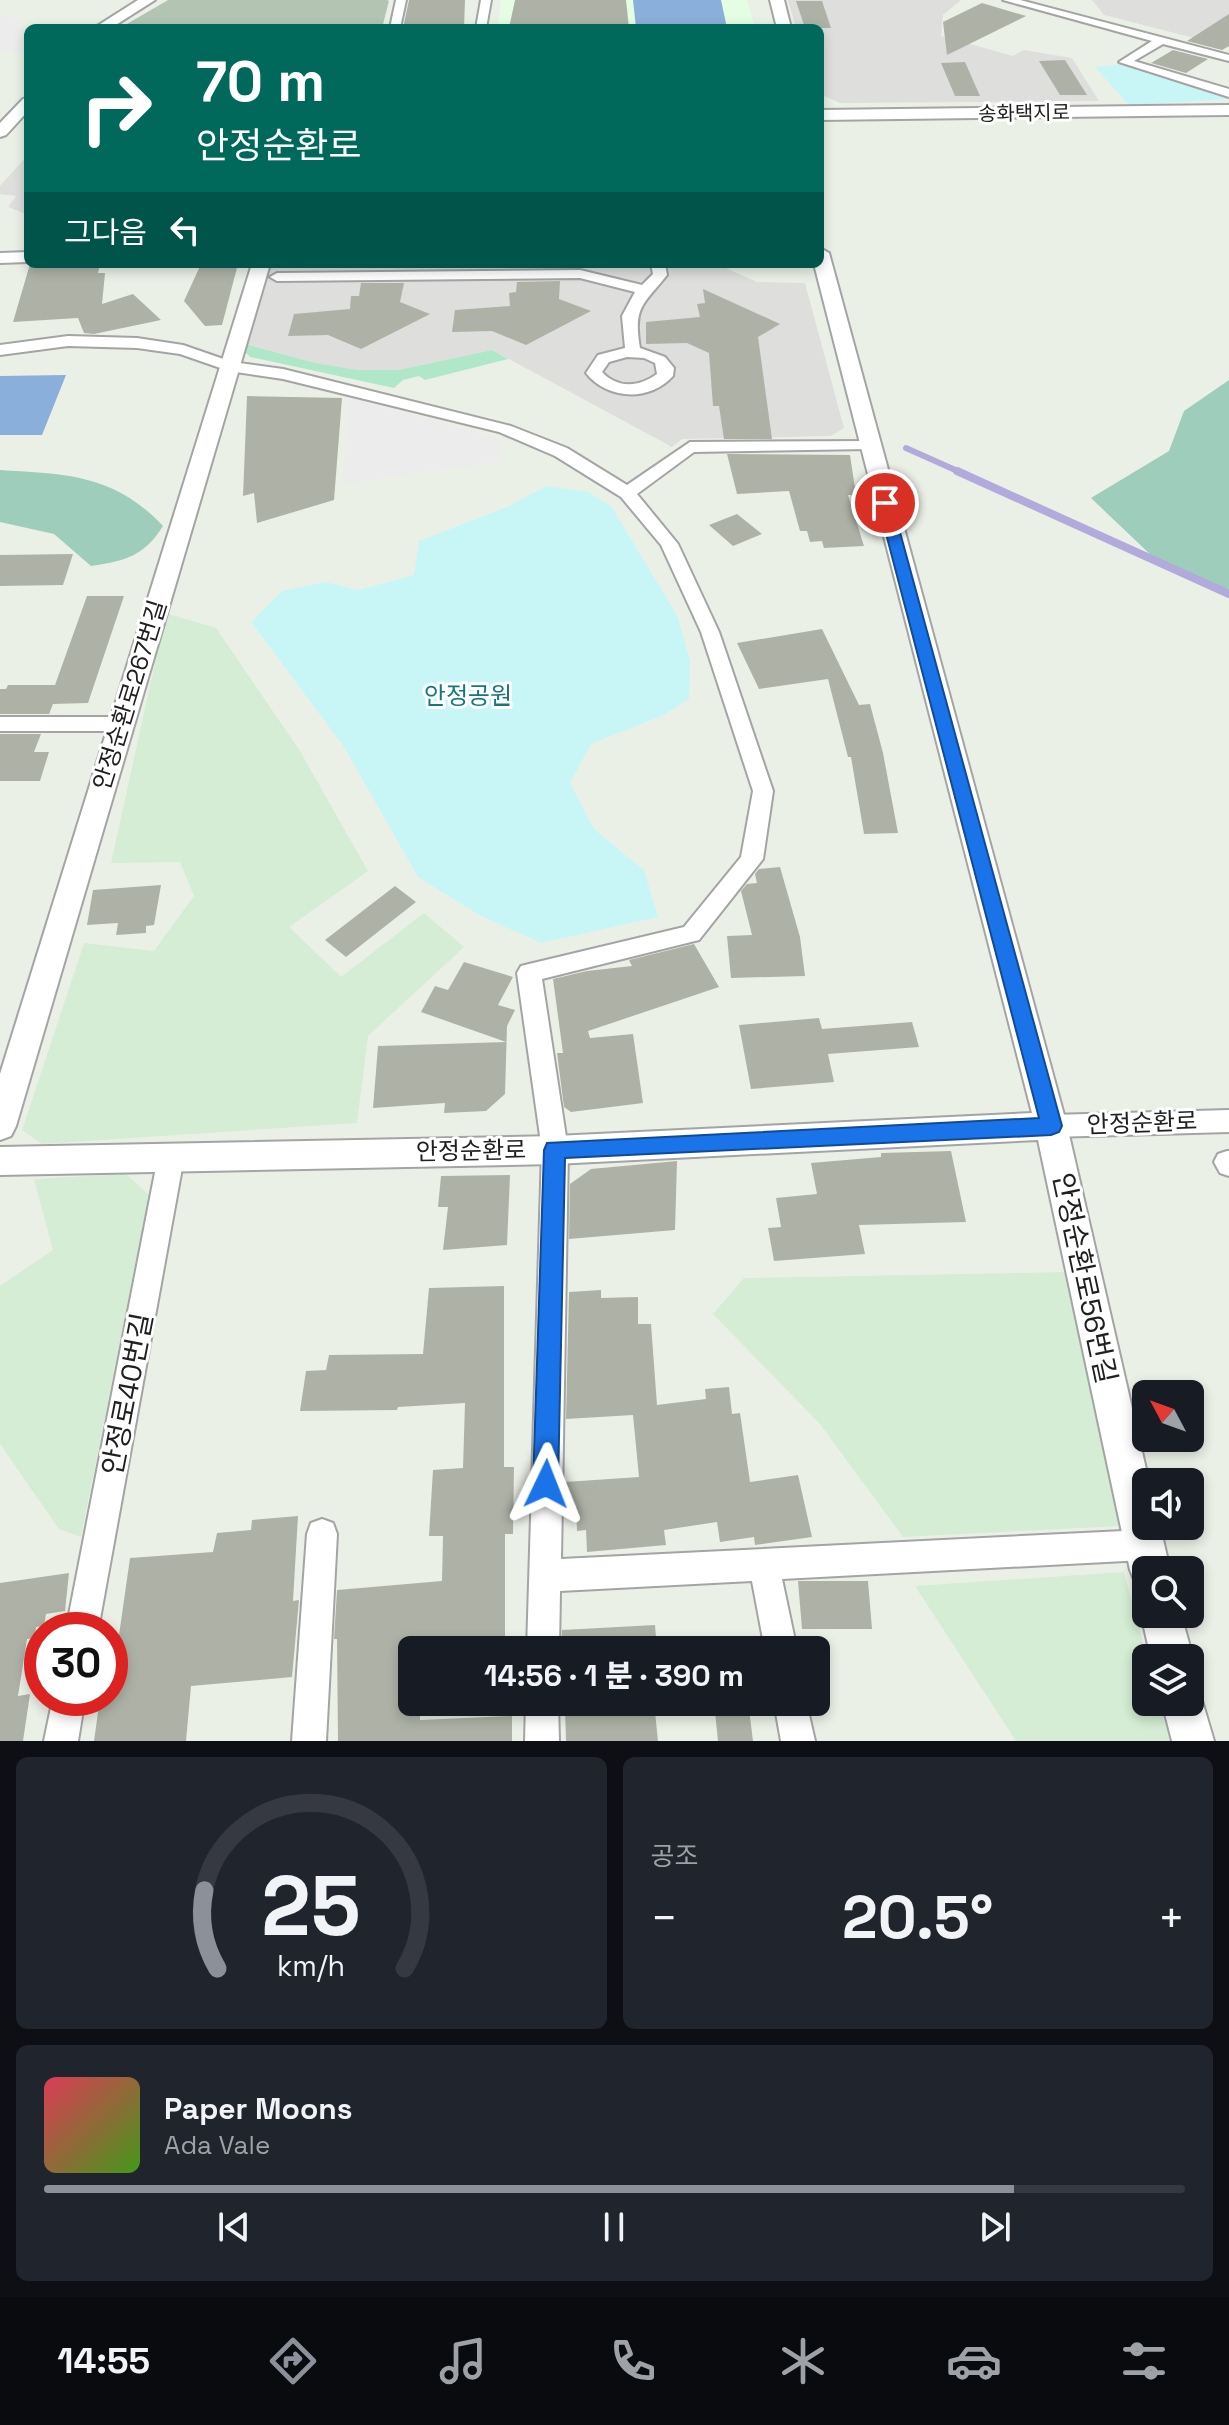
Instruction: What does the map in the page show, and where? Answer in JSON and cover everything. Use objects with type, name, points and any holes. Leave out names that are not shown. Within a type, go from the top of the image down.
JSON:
[{"type":"street","points":[[108,24],[148,0]]},
{"type":"street","points":[[396,24],[401,0]]},
{"type":"street","points":[[482,24],[486,0]]},
{"type":"street","points":[[777,0],[783,24]]},
{"type":"street","points":[[1008,0],[1229,58]]},
{"type":"street","points":[[1162,40],[1125,62],[1229,93]]},
{"type":"street","points":[[2,129],[24,106]]},
{"type":"street","name":"송화택지로","points":[[824,115],[1229,110]]},
{"type":"street","points":[[2,129],[24,127]]},
{"type":"street","points":[[0,258],[24,257]]},
{"type":"street","points":[[633,352],[627,318],[645,290],[660,275],[659,268]]},
{"type":"street","name":"안정순환로56번길","points":[[824,268],[1051,1126],[1147,1556]]},
{"type":"street","points":[[269,270],[580,274],[645,290]]},
{"type":"street","name":"안정순환로267번길","points":[[0,1126],[229,366],[269,270]]},
{"type":"street","points":[[0,350],[68,341],[137,343],[183,350],[229,366],[283,374],[505,429],[561,452],[627,493],[669,544],[710,632],[763,791],[752,859],[691,934],[529,973],[555,1150],[543,1636]]},
{"type":"street","points":[[627,493],[690,447],[869,444]]},
{"type":"street","points":[[0,724],[121,724]]},
{"type":"street","name":"안정순환로","points":[[0,1161],[555,1150],[1051,1126],[1229,1121]]},
{"type":"street","name":"안정로40번길","points":[[85,1612],[171,1157]]},
{"type":"street","points":[[309,1741],[322,1534]]},
{"type":"street","points":[[543,1576],[764,1565],[1132,1557]]},
{"type":"street","points":[[764,1565],[778,1636]]},
{"type":"street","points":[[61,1741],[66,1716]]},
{"type":"street","points":[[542,1716],[542,1741]]},
{"type":"street","points":[[793,1716],[798,1741]]},
{"type":"street","points":[[1187,1716],[1193,1741]]},
{"type":"shaded area","points":[[168,0],[389,1],[383,24],[127,24]]},
{"type":"shaded area","points":[[501,0],[747,0],[754,24],[498,24]]},
{"type":"shaded area","points":[[633,0],[721,0],[726,24],[636,24]]},
{"type":"shaded area","points":[[788,0],[961,0],[943,15],[941,36],[1013,56],[1024,50],[1072,58],[1099,101],[840,103],[824,96],[824,24],[795,24]]},
{"type":"shaded area","points":[[1092,0],[1229,0],[1229,47],[1104,15]]},
{"type":"shaded area","points":[[0,16],[9,16],[24,25],[24,43],[19,45],[24,47],[24,55],[0,50]]},
{"type":"shaded area","points":[[24,159],[24,213],[8,207],[16,196],[0,194],[0,186]]},
{"type":"shaded area","points":[[269,268],[726,268],[757,282],[805,283],[844,428],[831,436],[682,439],[672,447],[492,350],[398,370],[358,370],[316,363],[247,344]]},
{"type":"shaded area","points":[[246,344],[316,363],[358,370],[398,370],[492,350],[508,359],[425,380],[419,376],[403,380],[394,388],[250,357],[246,353]]},
{"type":"shaded area","points":[[66,375],[42,435],[0,435],[0,376]]},
{"type":"shaded area","points":[[1229,380],[1229,591],[1154,558],[1091,498],[1169,451],[1184,411]]},
{"type":"shaded area","points":[[349,398],[498,438],[502,461],[342,484]]},
{"type":"shaded area","points":[[0,470],[68,476],[107,486],[145,509],[163,526],[141,551],[114,562],[91,566],[54,534],[0,522]]},
{"type":"shaded area","points":[[166,613],[216,628],[300,751],[368,871],[289,927],[341,977],[424,913],[464,947],[368,1036],[357,1123],[42,1144],[22,1130],[84,943],[154,951],[194,896],[180,862],[111,863]]},
{"type":"shaded area","points":[[126,1174],[149,1195],[81,1537],[59,1529],[0,1444],[0,1286],[53,1250],[34,1179]]},
{"type":"shaded area","points":[[1065,1272],[1122,1526],[903,1537],[820,1424],[713,1314],[744,1278]]},
{"type":"shaded area","points":[[1124,1572],[1132,1602],[1132,1628],[1139,1628],[1143,1644],[1132,1644],[1132,1716],[1163,1716],[1170,1741],[1016,1741],[915,1586]]},
{"type":"green space","points":[[1125,64],[1229,99],[1129,105],[1095,67]]},
{"type":"green space","name":"안정공원","points":[[546,486],[588,492],[611,506],[678,617],[690,661],[689,699],[664,715],[591,744],[570,783],[594,829],[644,870],[658,917],[541,943],[479,915],[418,877],[344,747],[251,622],[282,591],[325,582],[358,590],[414,575],[419,541],[509,506]]},
{"type":"building","points":[[409,0],[465,0],[464,24],[404,24]]},
{"type":"building","points":[[515,0],[626,0],[629,24],[510,24]]},
{"type":"building","points":[[796,1],[822,1],[831,28],[824,28],[824,24],[804,24]]},
{"type":"building","points":[[982,3],[1026,16],[947,55],[943,22]]},
{"type":"building","points":[[1229,14],[1229,46],[1222,50],[1187,41]]},
{"type":"building","points":[[1173,50],[1208,59],[1186,73],[1151,63]]},
{"type":"building","points":[[1065,60],[1087,95],[1060,95],[1039,61]]},
{"type":"building","points":[[965,62],[980,96],[955,96],[941,63]]},
{"type":"building","points":[[29,268],[99,268],[98,273],[105,273],[102,304],[133,294],[161,320],[94,334],[84,333],[78,318],[13,322]]},
{"type":"building","points":[[199,268],[237,268],[222,325],[205,326],[184,301]]},
{"type":"building","points":[[560,281],[559,299],[591,311],[526,345],[492,331],[452,332],[455,310],[510,306],[509,293],[516,292],[517,282]]},
{"type":"building","points":[[361,283],[404,283],[400,302],[430,314],[361,349],[328,335],[288,336],[294,314],[350,309],[351,296],[359,296]]},
{"type":"building","points":[[703,289],[780,324],[758,337],[772,439],[724,439],[719,406],[713,406],[709,353],[687,343],[646,344],[646,322],[700,317],[697,304],[705,303]]},
{"type":"building","points":[[247,396],[342,398],[334,500],[257,523],[254,493],[243,496]]},
{"type":"building","points":[[727,454],[850,455],[856,495],[848,495],[864,546],[824,548],[822,541],[810,542],[807,531],[800,531],[789,491],[737,494]]},
{"type":"building","points":[[737,514],[762,534],[733,546],[709,525]]},
{"type":"building","points":[[73,554],[63,585],[0,586],[0,555]]},
{"type":"building","points":[[87,596],[124,596],[88,703],[53,704],[49,714],[0,714],[0,689],[6,689],[8,685],[55,685]]},
{"type":"building","points":[[822,629],[859,705],[870,704],[898,833],[864,834],[851,757],[848,757],[828,679],[759,689],[737,643]]},
{"type":"building","points":[[0,734],[41,734],[34,752],[49,752],[40,781],[0,781]]},
{"type":"building","points":[[780,867],[800,937],[805,976],[731,978],[727,936],[752,935],[741,891],[747,884],[757,883],[755,874],[759,869]]},
{"type":"building","points":[[161,885],[154,925],[146,926],[146,933],[116,935],[118,923],[87,925],[93,890]]},
{"type":"building","points":[[395,886],[416,902],[346,957],[325,940]]},
{"type":"building","points":[[694,944],[719,987],[588,1031],[590,1038],[633,1034],[643,1103],[571,1112],[564,1107],[557,1053],[563,1053],[553,979],[632,966],[629,960]]},
{"type":"building","points":[[464,962],[513,977],[498,1005],[515,1010],[507,1026],[505,1094],[486,1111],[444,1113],[445,1103],[373,1108],[378,1046],[506,1042],[421,1012],[435,986],[448,990]]},
{"type":"building","points":[[819,1018],[822,1029],[912,1022],[919,1047],[828,1054],[834,1082],[751,1089],[739,1025]]},
{"type":"building","points":[[951,1151],[966,1222],[859,1225],[865,1254],[774,1261],[768,1228],[781,1227],[776,1198],[817,1194],[811,1163],[881,1157],[881,1153]]},
{"type":"building","points":[[677,1161],[675,1230],[569,1239],[570,1184],[591,1169]]},
{"type":"building","points":[[510,1175],[507,1245],[443,1250],[448,1207],[438,1207],[441,1176]]},
{"type":"building","points":[[504,1286],[504,1467],[514,1467],[513,1534],[505,1534],[505,1636],[398,1636],[398,1716],[420,1716],[420,1720],[512,1716],[512,1741],[338,1741],[337,1639],[334,1639],[337,1590],[442,1581],[443,1536],[429,1536],[433,1470],[463,1468],[465,1403],[398,1407],[397,1410],[300,1411],[306,1371],[326,1370],[329,1355],[423,1354],[429,1288]]},
{"type":"building","points":[[601,1290],[601,1298],[638,1297],[638,1324],[651,1324],[657,1405],[706,1399],[705,1389],[729,1387],[732,1414],[740,1413],[750,1482],[798,1475],[812,1537],[755,1545],[754,1537],[720,1542],[717,1522],[664,1530],[666,1545],[587,1552],[586,1530],[577,1531],[576,1505],[565,1506],[565,1482],[639,1477],[633,1415],[566,1419],[569,1292]]},
{"type":"building","points":[[298,1516],[293,1601],[299,1600],[292,1677],[191,1686],[186,1741],[94,1741],[97,1716],[128,1716],[128,1612],[122,1612],[130,1558],[213,1552],[217,1533],[251,1530],[252,1520]]},
{"type":"building","points":[[69,1573],[65,1611],[24,1612],[24,1658],[18,1696],[24,1695],[24,1716],[27,1716],[23,1741],[0,1741],[0,1583]]},
{"type":"building","points":[[798,1581],[868,1581],[872,1629],[802,1629]]},
{"type":"building","points":[[655,1625],[656,1636],[562,1636],[562,1630]]},
{"type":"building","points":[[565,1716],[655,1716],[658,1741],[566,1741]]},
{"type":"building","points":[[715,1716],[750,1716],[753,1741],[718,1741]]},
{"type":"waterway","points":[[906,448],[962,473]]},
{"type":"waterway","points":[[957,471],[1229,594]]},
{"type":"route","points":[[546,1484],[555,1150],[1051,1126],[885,503]]}]
